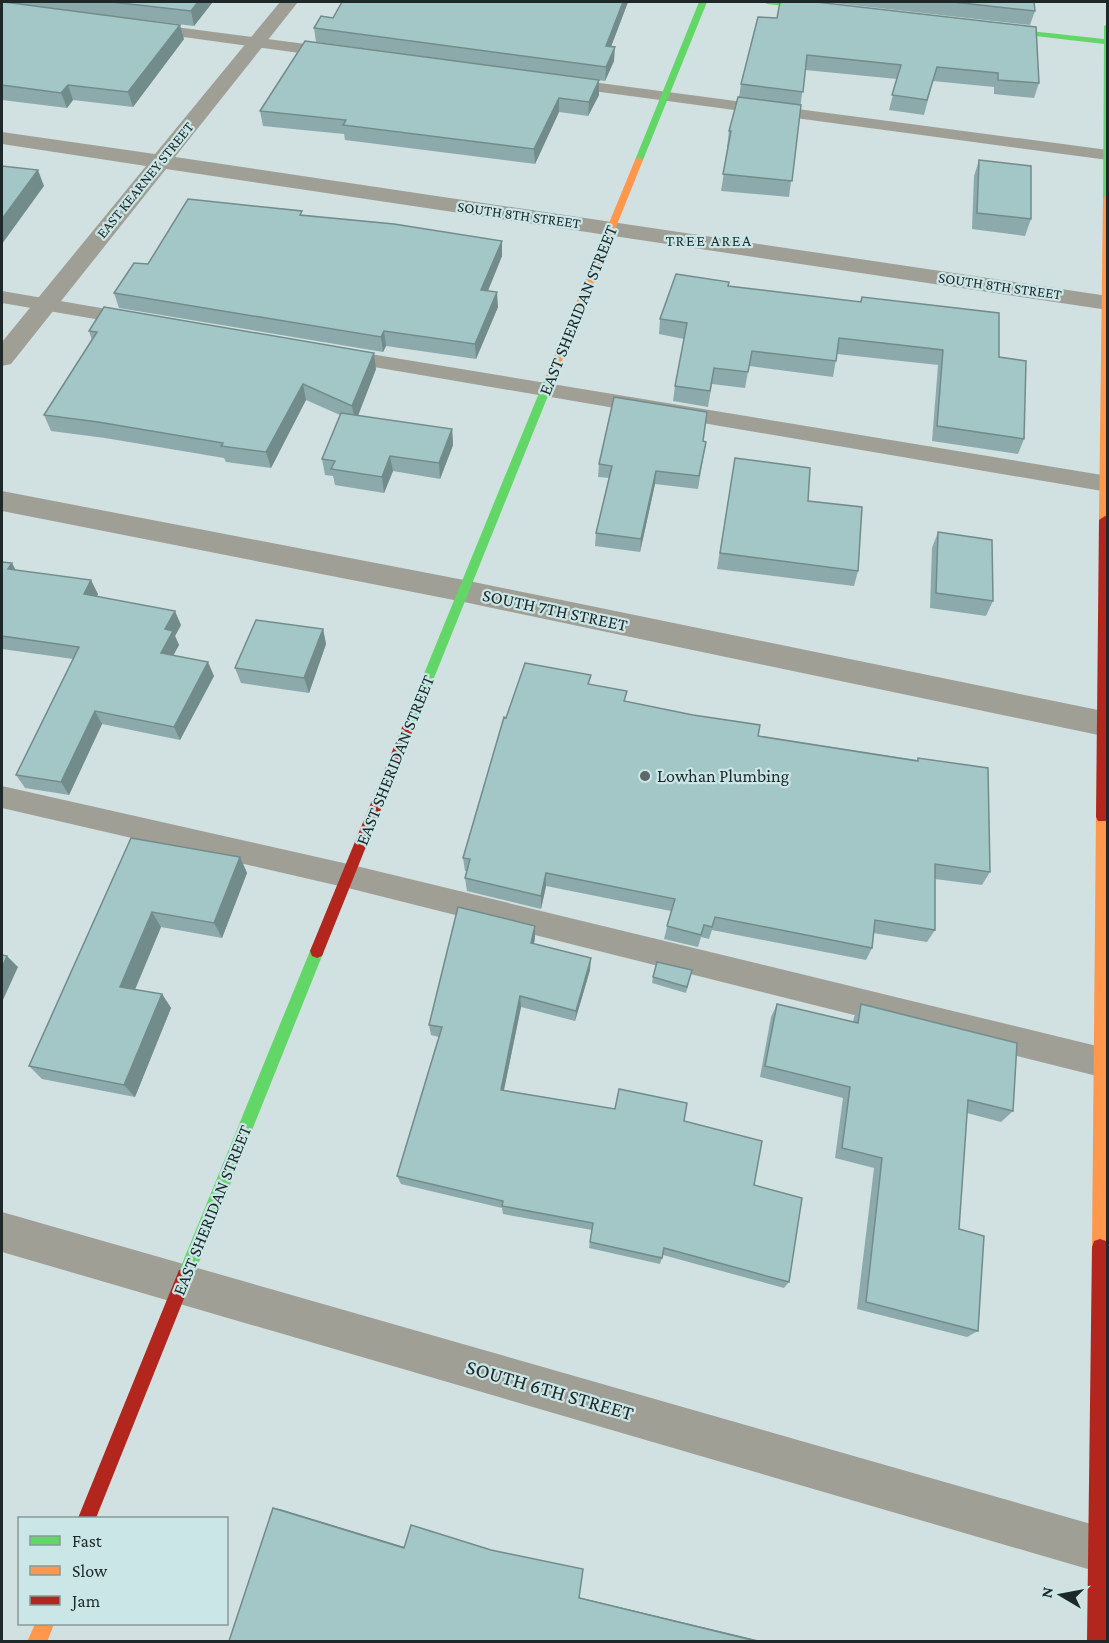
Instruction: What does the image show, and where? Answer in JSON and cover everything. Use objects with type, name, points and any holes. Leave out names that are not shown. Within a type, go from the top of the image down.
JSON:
[{"type":"street","name":"EAST KEARNEY STREET","points":[[2,358],[289,2]]},
{"type":"street","name":"EAST SHERIDAN STREET","points":[[87,1517],[703,2]]},
{"type":"street","points":[[767,2],[837,10]]},
{"type":"street","points":[[1097,1641],[1105,724],[1107,26]]},
{"type":"street","points":[[978,27],[1107,42]]},
{"type":"street","name":"SOUTH 8TH STREET","points":[[2,138],[1107,302]]},
{"type":"street","name":"SOUTH 7TH STREET","points":[[2,501],[464,591],[1105,724]]},
{"type":"street","name":"SOUTH 6TH STREET","points":[[2,1232],[1098,1549]]},
{"type":"street","points":[[37,1641],[44,1625]]},
{"type":"lane","points":[[129,25],[349,55]]},
{"type":"lane","points":[[548,81],[1107,155]]},
{"type":"lane","points":[[2,297],[161,324]]},
{"type":"lane","points":[[324,352],[1106,484]]},
{"type":"lane","points":[[2,797],[348,876],[1101,1062]]},
{"type":"building","points":[[2,2],[180,25],[128,92],[68,85],[61,93],[2,85]]},
{"type":"building","points":[[112,2],[198,2],[191,11]]},
{"type":"building","points":[[342,2],[623,2],[606,46],[615,47],[606,67],[314,28],[321,16],[333,18]]},
{"type":"building","points":[[780,2],[816,2],[1036,27],[1039,83],[998,80],[998,73],[937,67],[927,100],[892,95],[901,65],[807,55],[803,92],[741,84],[758,17],[777,18]]},
{"type":"building","points":[[953,2],[1034,2],[1035,11]]},
{"type":"building","points":[[305,41],[599,80],[589,102],[559,98],[534,149],[343,125],[346,120],[260,111]]},
{"type":"building","points":[[738,97],[801,105],[792,181],[723,174],[731,131],[729,131]]},
{"type":"building","points":[[979,160],[1031,166],[1031,219],[977,213]]},
{"type":"building","points":[[2,166],[38,170],[2,219]]},
{"type":"building","points":[[188,199],[302,211],[300,215],[394,224],[502,241],[481,290],[497,292],[475,344],[384,331],[381,337],[114,293],[134,263],[148,264]]},
{"type":"building","points":[[676,274],[729,282],[728,286],[861,302],[862,297],[999,313],[999,357],[1026,361],[1024,439],[937,426],[943,350],[839,338],[836,361],[752,351],[748,372],[714,368],[710,391],[675,386],[687,323],[660,319]]},
{"type":"building","points":[[104,307],[374,353],[352,406],[303,384],[266,452],[221,446],[223,443],[98,422],[44,415],[97,332],[89,331]]},
{"type":"building","points":[[614,397],[707,412],[703,441],[706,442],[699,476],[656,471],[641,539],[596,533],[612,466],[599,464]]},
{"type":"building","points":[[341,413],[452,429],[439,463],[390,456],[382,477],[331,469],[335,461],[322,459]]},
{"type":"building","points":[[735,458],[810,468],[808,501],[862,507],[858,571],[720,553]]},
{"type":"building","points":[[938,532],[992,540],[993,601],[936,593]]},
{"type":"building","points":[[2,562],[12,563],[8,569],[91,580],[84,594],[175,611],[165,629],[173,631],[161,653],[208,662],[174,727],[95,711],[61,782],[16,775],[79,647],[2,636]]},
{"type":"building","points":[[256,620],[323,629],[304,678],[235,668]]},
{"type":"building","points":[[525,663],[591,675],[588,684],[627,691],[624,701],[760,725],[758,736],[918,761],[918,758],[988,768],[990,872],[935,864],[935,930],[875,920],[872,948],[715,917],[712,927],[704,925],[701,935],[667,926],[675,899],[546,873],[541,896],[465,878],[470,859],[463,858],[504,717],[506,718]]},
{"type":"building","points":[[131,838],[240,857],[214,923],[152,912],[120,987],[162,994],[124,1085],[29,1066]]},
{"type":"building","points":[[458,907],[535,926],[531,943],[591,958],[576,1011],[520,996],[501,1090],[615,1109],[619,1089],[687,1103],[684,1121],[762,1141],[754,1185],[802,1198],[789,1282],[664,1248],[662,1258],[590,1242],[593,1223],[502,1206],[503,1201],[397,1176],[442,1027],[429,1025]]},
{"type":"building","points":[[2,955],[7,956],[2,968]]},
{"type":"building","points":[[657,962],[692,970],[687,987],[653,977]]},
{"type":"building","points":[[777,1004],[858,1023],[861,1004],[1017,1043],[1013,1111],[968,1100],[959,1229],[984,1236],[978,1331],[866,1302],[882,1158],[842,1148],[850,1087],[765,1066]]},
{"type":"building","points":[[273,1508],[404,1548],[411,1525],[491,1550],[583,1569],[579,1598],[756,1641],[229,1641]]},
{"type":"traffic: fast","points":[[639,160],[703,2]]},
{"type":"traffic: fast","points":[[767,2],[823,8]]},
{"type":"traffic: fast","points":[[1107,198],[1108,26]]},
{"type":"traffic: fast","points":[[993,29],[1108,42]]},
{"type":"traffic: fast","points":[[409,725],[551,376]]},
{"type":"traffic: fast","points":[[185,1276],[317,951]]},
{"type":"traffic: slow","points":[[551,376],[639,160]]},
{"type":"traffic: slow","points":[[1105,520],[1107,198]]},
{"type":"traffic: slow","points":[[1100,1247],[1103,817]]},
{"type":"traffic: slow","points":[[37,1642],[45,1625]]},
{"type":"traffic: jam","points":[[1103,817],[1105,520]]},
{"type":"traffic: jam","points":[[317,951],[409,725]]},
{"type":"traffic: jam","points":[[1097,1642],[1100,1247]]},
{"type":"traffic: jam","points":[[87,1517],[185,1276]]},
{"type":"place","name":"Lowhan Plumbing","points":[[645,776]]},
{"type":"district","name":"TREE AREA","points":[[709,240]]}]
